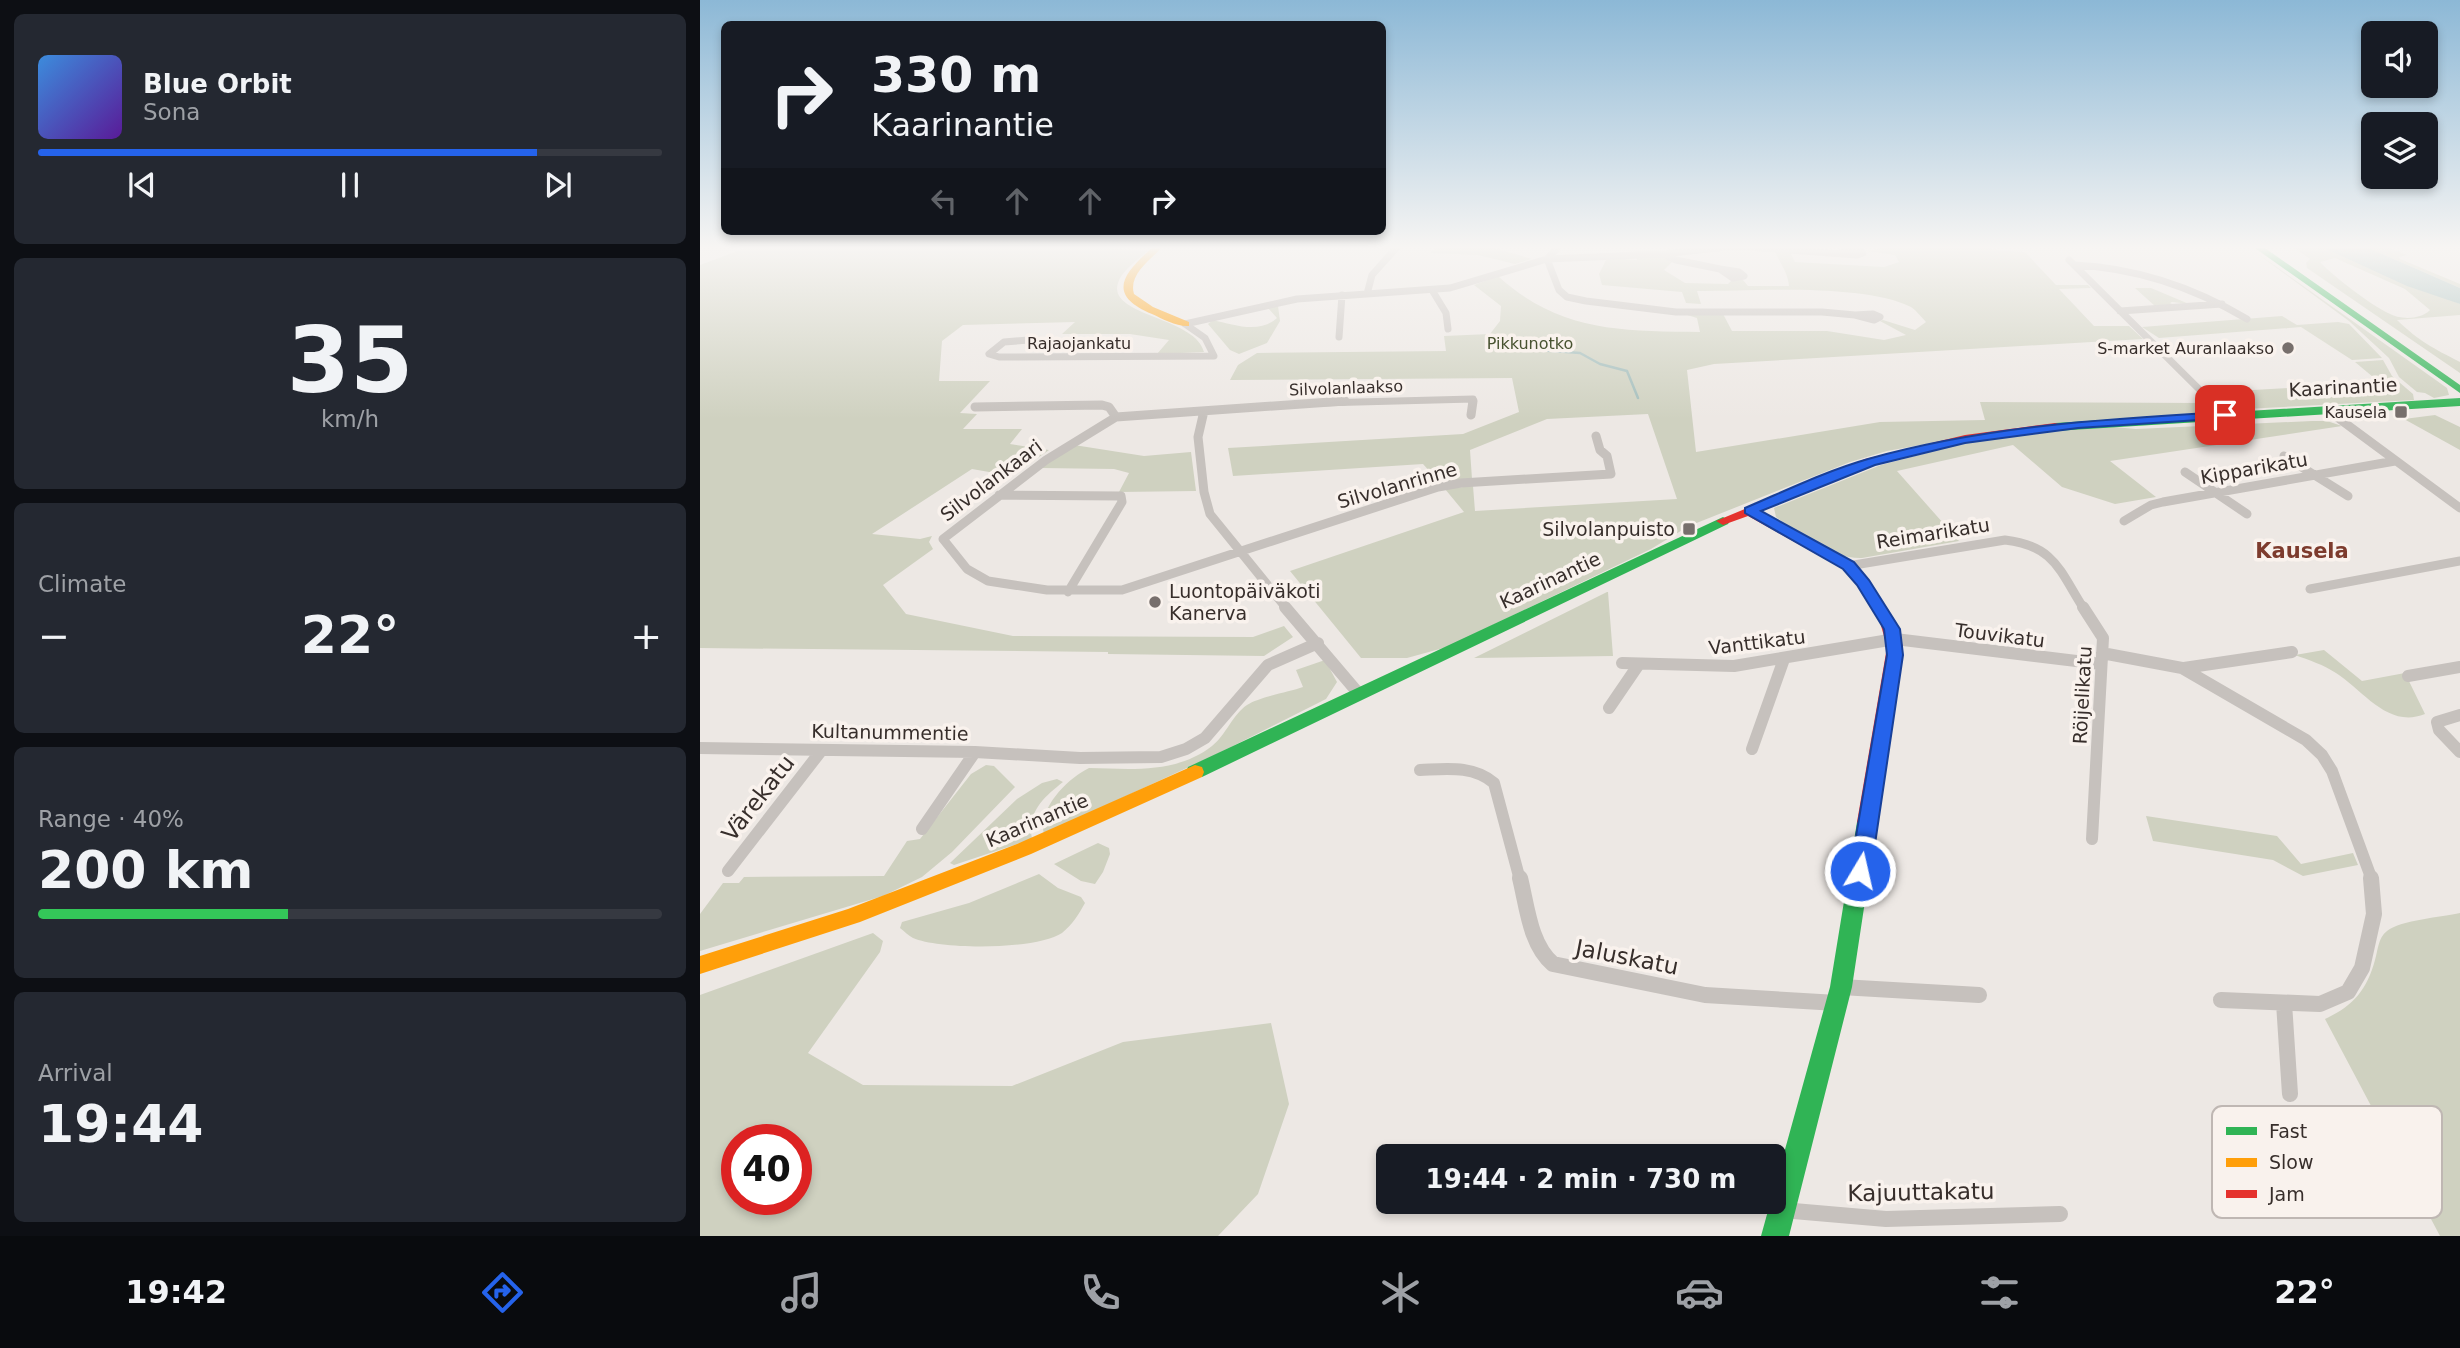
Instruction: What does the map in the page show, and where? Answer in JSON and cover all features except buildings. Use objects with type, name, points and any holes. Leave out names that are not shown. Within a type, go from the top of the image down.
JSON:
[{"type":"main road","points":[[1137,304],[1185,324]]},
{"type":"main road","points":[[2343,304],[2460,378]]},
{"type":"main road","points":[[2347,304],[2460,390]]},
{"type":"main road","name":"Kaarinantie","points":[[700,965],[853,916],[968,872],[1156,791],[1750,510],[1870,462],[1965,439],[2078,424],[2460,402]]},
{"type":"main road","points":[[1750,510],[1849,565],[1882,612],[1895,639],[1895,655],[1839,995],[1786,1195]]},
{"type":"main road","points":[[1775,1236],[1781,1214]]},
{"type":"street","points":[[1185,324],[1273,304]]},
{"type":"street","points":[[1339,337],[1341,304]]},
{"type":"street","points":[[1440,304],[1446,313],[1448,329]]},
{"type":"street","points":[[1601,304],[1676,312],[1754,310],[1855,315]]},
{"type":"street","points":[[2113,304],[2225,415]]},
{"type":"street","points":[[2120,311],[2213,304]]},
{"type":"street","points":[[2223,304],[2247,319]]},
{"type":"street","name":"Rajaojankatu","points":[[1028,341],[1004,342],[989,354],[999,357],[1214,356],[1205,338],[1185,324]]},
{"type":"street","name":"Silvolanlaakso","points":[[1204,411],[1349,401],[1473,400],[1471,415]]},
{"type":"street","points":[[975,407],[1102,405],[1109,407],[1116,417]]},
{"type":"street","points":[[2326,409],[2460,508]]},
{"type":"street","points":[[1204,411],[1198,437],[1206,502],[1216,524],[1359,694]]},
{"type":"street","name":"Silvolankaari","points":[[1204,411],[1116,417],[1060,450],[943,539],[978,577],[1046,591],[1068,592],[1101,593],[1129,589],[1238,551]]},
{"type":"street","name":"Silvolanrinne","points":[[1238,551],[1455,484],[1611,474],[1607,456],[1600,450],[1596,436]]},
{"type":"street","points":[[2284,456],[2348,496]]},
{"type":"street","name":"Kipparikatu","points":[[2124,521],[2157,503],[2395,461]]},
{"type":"street","points":[[2185,472],[2248,514]]},
{"type":"street","points":[[999,495],[1121,496],[1122,502],[1068,592]]},
{"type":"street","name":"Reimarikatu","points":[[1849,565],[1998,541],[2024,541]]},
{"type":"street","name":"Röijelikatu","points":[[2024,541],[2041,549],[2051,559],[2101,632],[2102,659],[2092,839]]},
{"type":"street","points":[[2309,590],[2460,561]]},
{"type":"street","name":"Touvikatu","points":[[1895,639],[2182,668]]},
{"type":"street","name":"Vanttikatu","points":[[1622,663],[1718,667],[1784,659],[1895,639]]},
{"type":"street","name":"Kultanummentie","points":[[700,748],[975,752],[1147,759],[1186,749],[1215,729],[1268,665],[1318,643]]},
{"type":"street","points":[[2182,668],[2292,652]]},
{"type":"street","points":[[1752,749],[1784,659]]},
{"type":"street","points":[[1609,708],[1639,664]]},
{"type":"street","points":[[2408,676],[2460,667]]},
{"type":"street","points":[[2182,668],[2295,732],[2322,755],[2335,779],[2372,880],[2374,914],[2361,968],[2348,992],[2330,1001],[2309,1004],[2221,1000]]},
{"type":"street","points":[[2460,715],[2437,722],[2440,730],[2460,752]]},
{"type":"street","name":"Värekatu","points":[[728,871],[821,751]]},
{"type":"street","points":[[922,830],[975,752]]},
{"type":"street","name":"Jaluskatu","points":[[1420,770],[1470,771],[1484,775],[1494,783],[1537,943],[1542,956],[1553,964],[1705,995],[1979,995]]},
{"type":"street","points":[[2284,1003],[2290,1094]]},
{"type":"street","name":"Kajuuttakatu","points":[[1786,1211],[1870,1218],[2060,1214]]},
{"type":"green space","points":[[700,304],[1127,304],[1186,331],[1198,340],[1204,352],[1157,354],[1169,340],[1130,334],[1062,334],[1075,322],[963,325],[942,341],[939,381],[990,381],[960,413],[977,414],[963,429],[1022,429],[1010,444],[1049,450],[1012,476],[972,469],[872,534],[920,539],[932,536],[929,542],[933,549],[883,585],[906,614],[1013,636],[1253,637],[1284,626],[1293,637],[1264,656],[700,648]]},
{"type":"green space","points":[[1498,304],[1537,304],[1568,318],[1617,329],[1700,332],[1697,318],[1684,314],[1722,312],[1732,331],[1827,331],[1884,340],[1906,335],[1880,321],[1915,330],[1926,322],[1911,307],[1903,304],[2073,304],[2094,326],[2129,326],[2143,339],[1714,364],[1687,370],[1696,452],[1880,422],[1985,420],[1980,402],[2204,403],[2211,410],[2190,414],[2021,427],[1887,451],[1850,462],[1689,526],[1651,549],[1447,647],[1407,658],[1361,658],[1290,571],[1464,512],[1445,489],[1473,486],[1475,511],[1677,499],[1648,414],[1547,419],[1470,450],[1472,479],[1440,483],[1423,464],[1233,476],[1228,448],[1463,434],[1519,412],[1512,378],[1230,380],[1238,365],[1257,353],[1446,351],[1444,336],[1490,334],[1500,321],[1501,306]]},
{"type":"green space","points":[[2152,304],[2174,305],[2156,307]]},
{"type":"green space","points":[[2325,304],[2447,388],[2449,395],[2434,398],[2417,392],[2399,377],[2389,358],[2349,321]]},
{"type":"green space","points":[[2359,304],[2373,304],[2404,318],[2415,317],[2430,310],[2422,304],[2460,304],[2460,315],[2397,320],[2427,344],[2460,362],[2460,373]]},
{"type":"green space","points":[[1278,306],[1280,321],[1267,343],[1239,354],[1230,350],[1208,324],[1213,320],[1246,327],[1263,326],[1277,318],[1268,308]]},
{"type":"green space","points":[[2282,316],[2297,325],[2338,322],[2349,324],[2382,358],[2352,360],[2301,327],[2159,338],[2142,327]]},
{"type":"green space","points":[[2383,360],[2392,376],[2413,394],[2414,400],[2245,409],[2223,401],[2218,395],[2218,392],[2372,383],[2373,377],[2355,362]]},
{"type":"green space","points":[[2435,415],[2460,427],[2460,450],[2404,419]]},
{"type":"green space","points":[[2327,421],[2342,426],[2110,461],[2156,497],[2115,504],[2062,487],[2013,445],[1897,471],[1959,541],[1862,558],[1839,555],[1817,545],[1776,517],[1774,508],[1881,465],[1964,443],[2033,432],[2102,426],[2136,429]]},
{"type":"green space","points":[[1074,445],[1144,456],[1191,452],[1196,491],[1119,492],[1129,473],[1114,469],[1041,468]]},
{"type":"green space","points":[[1607,592],[1613,656],[1474,658]]},
{"type":"green space","points":[[2324,650],[2362,681],[2405,673],[2425,714],[2412,717],[2388,712],[2331,670],[2295,655]]},
{"type":"green space","points":[[1325,660],[1337,682],[1326,699],[1217,754],[1044,834],[1045,815],[1056,795],[1072,779],[1089,768],[1153,768],[1168,766],[1198,755],[1217,741],[1247,705],[1303,687],[1296,670]]},
{"type":"green space","points":[[986,765],[994,766],[1015,787],[952,852],[922,877],[883,896],[700,951],[700,914],[723,883],[739,883],[744,877],[884,876],[907,841],[920,839],[971,774]]},
{"type":"green space","points":[[1057,779],[1063,782],[1043,800],[1034,813],[1032,839],[954,865],[950,863],[1017,799],[1042,783]]},
{"type":"green space","points":[[2146,816],[2277,836],[2301,864],[2353,853],[2358,865],[2303,876],[2273,860],[2153,841]]},
{"type":"green space","points":[[1098,843],[1109,848],[1110,854],[1095,884],[1081,881],[1054,864]]},
{"type":"green space","points":[[1039,874],[1058,888],[1081,897],[1085,903],[1066,930],[1050,939],[1011,945],[945,945],[913,938],[900,928],[902,922],[969,903]]},
{"type":"green space","points":[[2460,913],[2460,1236],[2440,1236],[2430,1218],[2442,1218],[2442,1106],[2371,1106],[2325,1019],[2344,1009],[2358,996],[2372,971],[2384,934],[2393,927]]},
{"type":"green space","points":[[873,933],[883,941],[880,952],[808,1053],[863,1085],[1012,1086],[1123,1042],[1271,1023],[1289,1104],[1258,1194],[1218,1236],[700,1236],[700,995]]},
{"type":"waterway","name":"Pikkunotko","points":[[1486,342],[1524,349],[1580,353],[1600,364],[1627,371],[1638,398]]},
{"type":"traffic: fast","points":[[2338,304],[2460,390]]},
{"type":"traffic: fast","points":[[2055,427],[2460,402]]},
{"type":"traffic: fast","points":[[1195,772],[1723,521]]},
{"type":"traffic: fast","points":[[1775,1236],[1841,987],[1867,822]]},
{"type":"traffic: slow","points":[[1138,304],[1185,324]]},
{"type":"traffic: slow","points":[[700,965],[853,916],[1024,849],[1195,772]]},
{"type":"traffic: jam","points":[[1723,521],[1870,462],[1965,439],[2055,427]]},
{"type":"traffic: jam","points":[[1750,511],[1848,566],[1863,583],[1888,622],[1895,647],[1867,822]]},
{"type":"place","name":"S-market Auranlaakso","points":[[2288,348]]},
{"type":"place","name":"Kausela","points":[[2401,412]]},
{"type":"place","name":"Silvolanpuisto","points":[[1689,529]]},
{"type":"place","name":"Luontopäiväkoti Kanerva","points":[[1155,602]]},
{"type":"district","name":"Kausela","points":[[2302,551]]},
{"type":"route","points":[[1860,871],[1895,655],[1892,629],[1849,565],[1750,510],[1870,462],[1965,439],[2078,424],[2225,415]]}]
